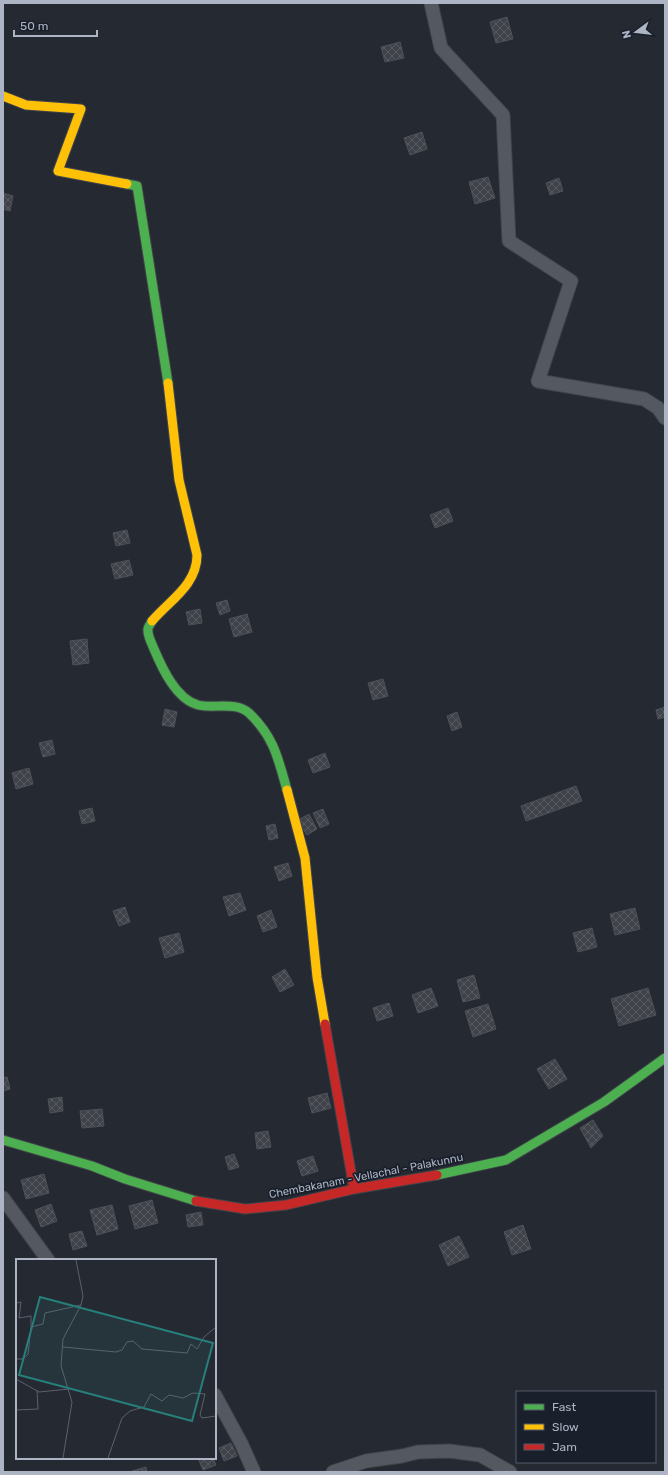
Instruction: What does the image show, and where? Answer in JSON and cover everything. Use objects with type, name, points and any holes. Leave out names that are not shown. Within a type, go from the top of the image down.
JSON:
[{"type":"street","points":[[431,3],[441,48],[503,115],[509,241],[571,280],[538,381],[644,399],[658,408],[665,418]]},
{"type":"street","points":[[3,96],[26,105],[81,109],[58,172],[137,186],[167,371],[179,480],[197,555],[197,566],[194,576],[181,593],[153,620],[148,629],[150,640],[162,669],[176,689],[188,700],[198,705],[236,707],[247,711],[267,732],[276,751],[305,858],[317,977],[354,1189]]},
{"type":"street","name":"Chembakanam - Vellachal - Palakunnu","points":[[3,1140],[92,1166],[125,1179],[191,1200],[245,1209],[286,1205],[354,1189],[426,1177],[506,1160],[604,1102],[665,1058]]},
{"type":"street","points":[[3,1198],[47,1259]]},
{"type":"street","points":[[216,1397],[241,1443],[254,1472]]},
{"type":"street","points":[[333,1472],[366,1461],[402,1456],[418,1452],[449,1451],[480,1455],[510,1472]]},
{"type":"building","points":[[507,17],[513,39],[496,43],[490,22]]},
{"type":"building","points":[[400,42],[404,58],[385,62],[381,47]]},
{"type":"building","points":[[422,132],[427,149],[410,155],[404,138]]},
{"type":"building","points":[[488,177],[495,198],[475,204],[469,182]]},
{"type":"building","points":[[559,178],[563,191],[550,195],[546,183]]},
{"type":"building","points":[[3,193],[13,196],[10,211],[3,209]]},
{"type":"building","points":[[448,508],[453,521],[435,528],[430,515]]},
{"type":"building","points":[[127,530],[130,543],[116,546],[113,533]]},
{"type":"building","points":[[129,560],[133,575],[115,579],[111,564]]},
{"type":"building","points":[[227,600],[230,611],[220,615],[216,603]]},
{"type":"building","points":[[200,609],[202,623],[189,625],[186,612]]},
{"type":"building","points":[[247,614],[252,632],[234,637],[229,619]]},
{"type":"building","points":[[87,639],[89,663],[73,665],[70,641]]},
{"type":"building","points":[[383,679],[388,696],[373,700],[368,683]]},
{"type":"building","points":[[665,707],[665,717],[658,719],[656,710]]},
{"type":"building","points":[[165,709],[177,712],[174,727],[162,725]]},
{"type":"building","points":[[457,712],[462,727],[452,731],[447,716]]},
{"type":"building","points":[[52,740],[55,754],[43,757],[39,743]]},
{"type":"building","points":[[325,753],[330,767],[313,773],[308,760]]},
{"type":"building","points":[[29,768],[33,784],[16,789],[12,773]]},
{"type":"building","points":[[576,786],[582,801],[526,821],[521,806]]},
{"type":"building","points":[[92,808],[95,821],[82,824],[79,811]]},
{"type":"building","points":[[323,809],[329,824],[320,828],[313,813]]},
{"type":"building","points":[[309,814],[317,829],[307,835],[298,820]]},
{"type":"building","points":[[275,824],[278,838],[269,840],[266,826]]},
{"type":"building","points":[[288,863],[292,876],[279,881],[274,867]]},
{"type":"building","points":[[240,893],[246,910],[229,916],[223,897]]},
{"type":"building","points":[[125,907],[130,922],[119,926],[113,911]]},
{"type":"building","points":[[635,908],[640,929],[615,935],[610,914]]},
{"type":"building","points":[[271,910],[277,927],[263,932],[257,916]]},
{"type":"building","points":[[592,928],[597,947],[578,952],[573,933]]},
{"type":"building","points":[[179,933],[184,952],[165,958],[159,938]]},
{"type":"building","points":[[285,969],[294,985],[280,992],[272,977]]},
{"type":"building","points":[[474,975],[480,998],[463,1002],[457,980]]},
{"type":"building","points":[[431,988],[438,1006],[418,1013],[412,995]]},
{"type":"building","points":[[648,988],[656,1015],[619,1026],[611,999]]},
{"type":"building","points":[[389,1003],[393,1016],[377,1021],[373,1008]]},
{"type":"building","points":[[488,1004],[496,1029],[473,1037],[465,1011]]},
{"type":"building","points":[[555,1059],[567,1079],[549,1089],[537,1069]]},
{"type":"building","points":[[7,1077],[10,1089],[3,1091],[3,1078]]},
{"type":"building","points":[[327,1093],[331,1108],[312,1113],[308,1098]]},
{"type":"building","points":[[62,1097],[63,1111],[50,1113],[48,1099]]},
{"type":"building","points":[[102,1109],[104,1126],[82,1128],[80,1111]]},
{"type":"building","points":[[593,1120],[603,1136],[591,1148],[580,1128]]},
{"type":"building","points":[[268,1131],[271,1147],[257,1149],[255,1133]]},
{"type":"building","points":[[234,1154],[239,1167],[229,1170],[225,1157]]},
{"type":"building","points":[[313,1156],[318,1171],[302,1176],[297,1161]]},
{"type":"building","points":[[44,1174],[49,1193],[26,1199],[21,1180]]},
{"type":"building","points":[[152,1200],[158,1223],[135,1229],[129,1206]]},
{"type":"building","points":[[51,1204],[57,1221],[41,1227],[35,1210]]},
{"type":"building","points":[[112,1205],[118,1229],[97,1235],[90,1210]]},
{"type":"building","points":[[201,1212],[203,1225],[188,1227],[186,1215]]},
{"type":"building","points":[[523,1225],[531,1249],[512,1255],[504,1232]]},
{"type":"building","points":[[82,1231],[87,1246],[73,1250],[69,1234]]},
{"type":"building","points":[[459,1236],[469,1257],[448,1266],[439,1245]]},
{"type":"building","points":[[231,1443],[237,1456],[224,1461],[219,1448]]},
{"type":"building","points":[[198,1459],[213,1459],[216,1465],[203,1470]]},
{"type":"building","points":[[146,1467],[147,1472],[132,1472],[132,1471]]},
{"type":"traffic: fast","points":[[127,184],[137,186],[168,383]]},
{"type":"traffic: fast","points":[[152,621],[148,629],[148,634],[157,657],[177,690],[190,702],[198,705],[238,707],[249,713],[270,739],[278,758],[287,790]]},
{"type":"traffic: fast","points":[[437,1175],[506,1160],[604,1102],[665,1058]]},
{"type":"traffic: fast","points":[[3,1140],[92,1166],[125,1179],[196,1201]]},
{"type":"traffic: slow","points":[[3,96],[26,105],[81,109],[58,171],[127,184]]},
{"type":"traffic: slow","points":[[152,621],[188,584],[196,566],[197,555],[179,480],[168,383]]},
{"type":"traffic: slow","points":[[287,790],[305,858],[317,977],[325,1024]]},
{"type":"traffic: jam","points":[[325,1024],[354,1189]]},
{"type":"traffic: jam","points":[[196,1201],[245,1209],[286,1205],[354,1189],[437,1175]]}]
